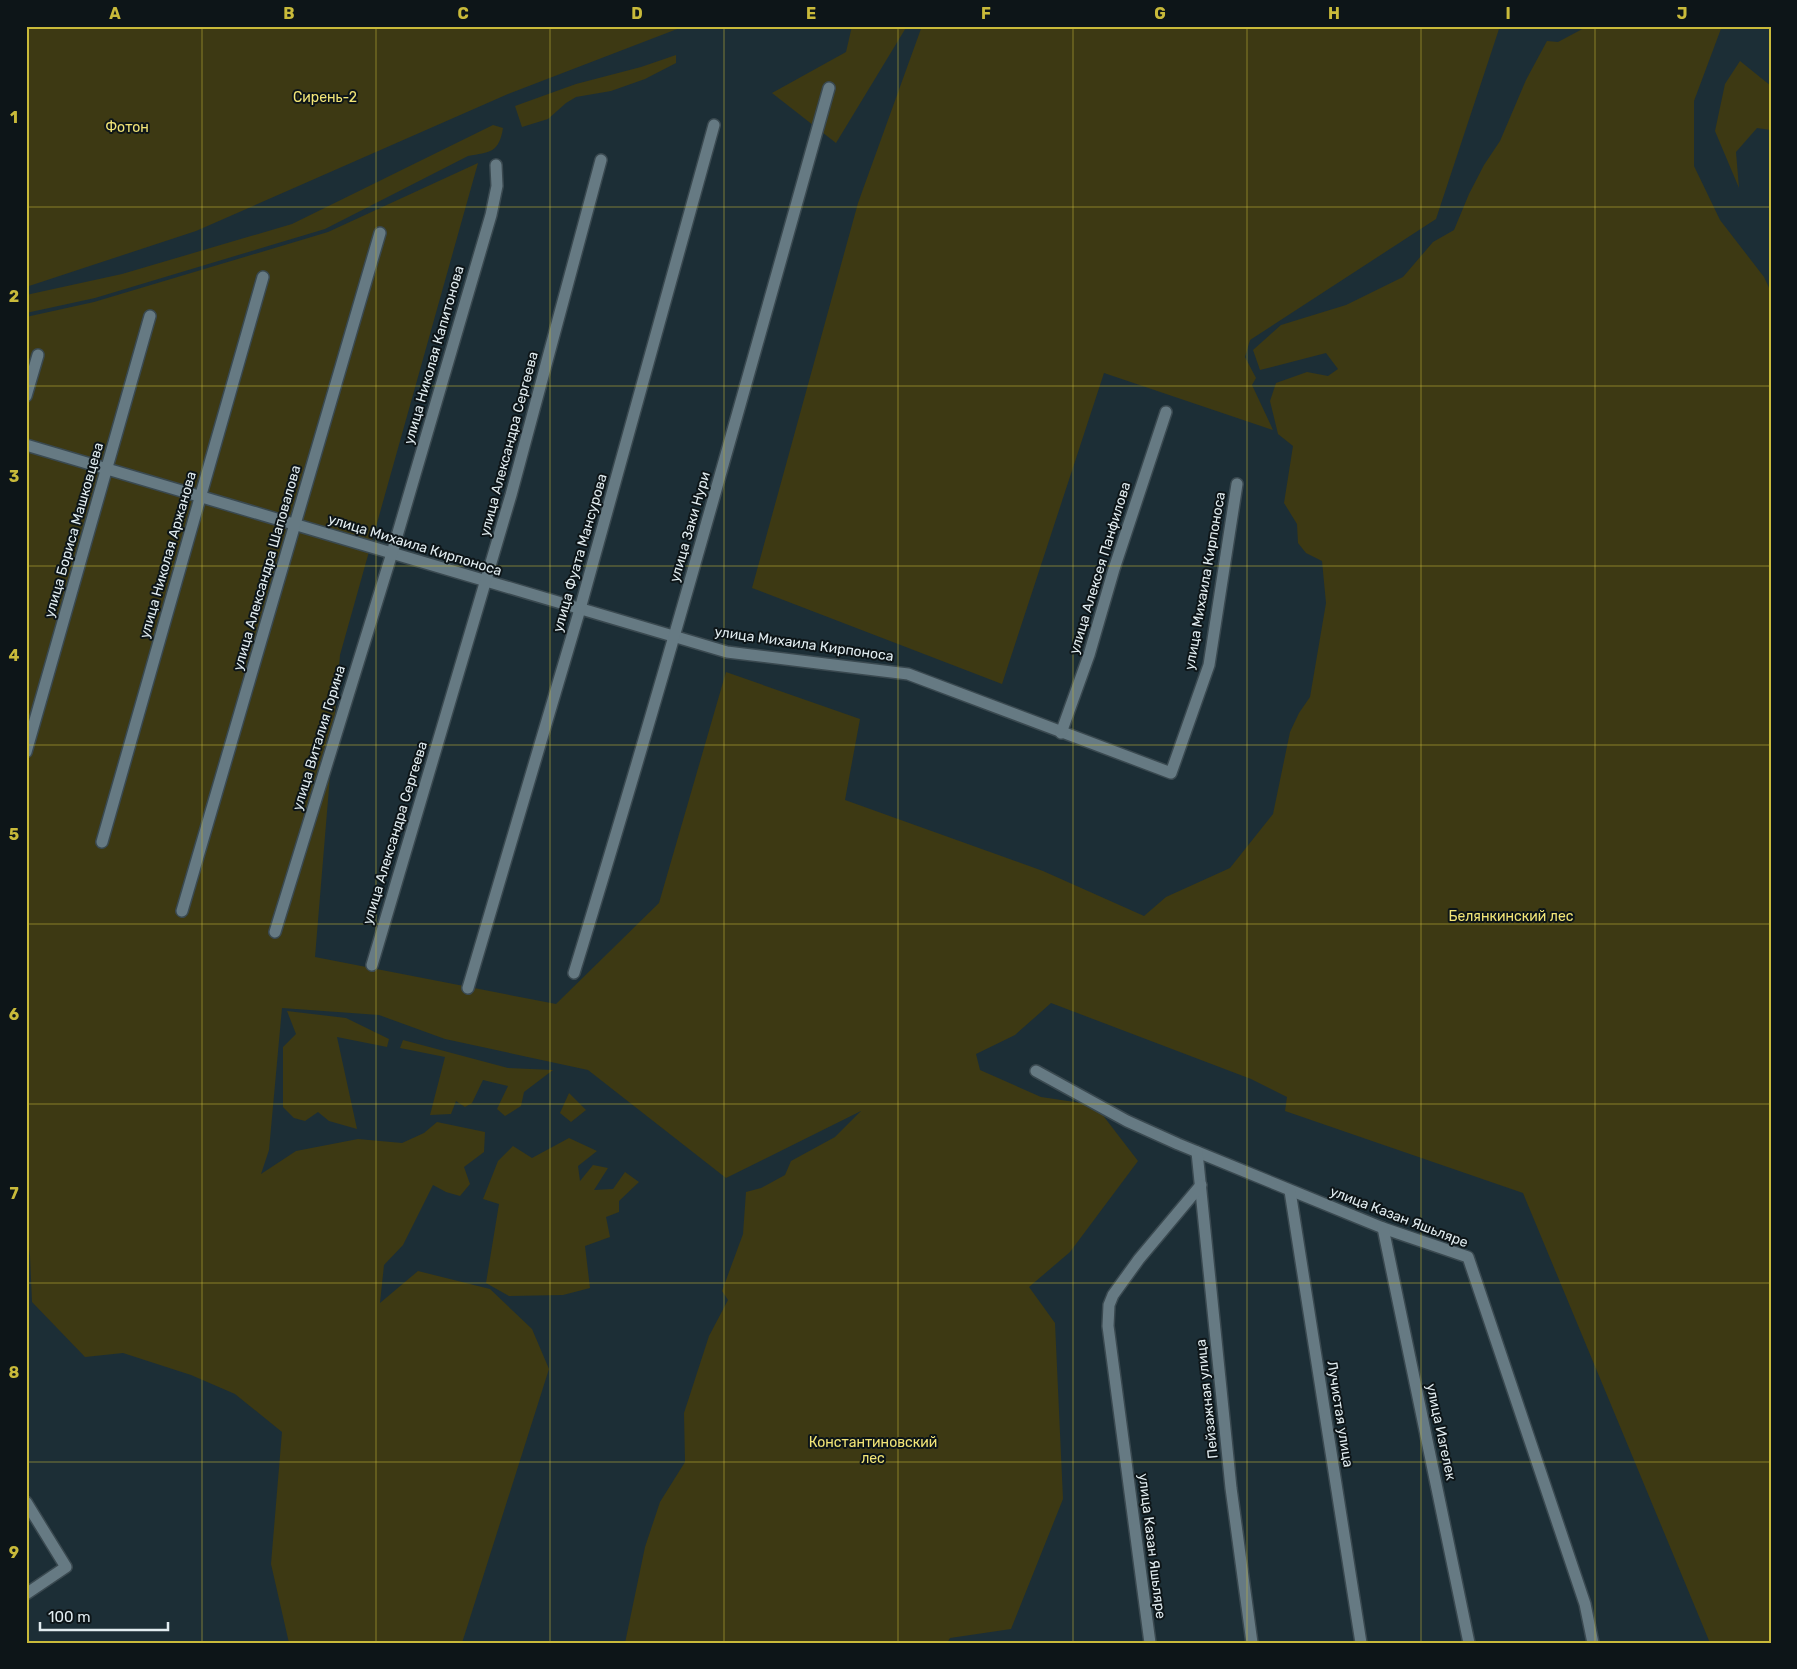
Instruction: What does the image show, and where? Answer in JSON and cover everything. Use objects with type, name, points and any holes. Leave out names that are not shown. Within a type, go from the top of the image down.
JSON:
[{"type":"street","name":"улица Заки Нури","points":[[574,974],[715,496],[829,88]]},
{"type":"street","name":"улица Фуата Мансурова","points":[[468,988],[580,609],[714,125]]},
{"type":"street","name":"улица Александра Сергеева","points":[[372,965],[511,495],[601,160]]},
{"type":"street","name":"улица Николая Капитонова","points":[[392,553],[491,216],[497,186],[496,165]]},
{"type":"street","name":"улица Александра Шаповалова","points":[[182,911],[380,233]]},
{"type":"street","name":"улица Николая Аржанова","points":[[102,842],[262,277]]},
{"type":"street","name":"улица Бориса Машковцева","points":[[26,752],[150,316]]},
{"type":"street","points":[[26,396],[38,354]]},
{"type":"street","name":"улица Алексея Панфилова","points":[[1062,732],[1089,655],[1114,569],[1166,412]]},
{"type":"street","name":"улица Михаила Кирпоноса","points":[[26,445],[727,652],[908,674],[1171,773],[1209,665],[1237,484]]},
{"type":"street","name":"улица Виталия Горина","points":[[275,932],[392,553]]},
{"type":"street","name":"улица Казан Яшьляре","points":[[1036,1071],[1127,1121],[1197,1152],[1383,1228],[1468,1257],[1585,1604],[1593,1643]]},
{"type":"street","name":"Пейзажная улица","points":[[1197,1152],[1231,1488],[1252,1643]]},
{"type":"street","name":"улица Казан Яшьляре","points":[[1150,1643],[1108,1326],[1109,1305],[1139,1258],[1201,1185]]},
{"type":"street","name":"Лучистая улица","points":[[1290,1191],[1361,1643]]},
{"type":"street","name":"улица Изгелек","points":[[1383,1228],[1469,1643]]},
{"type":"street","points":[[26,1502],[66,1567],[26,1594]]},
{"type":"green space","points":[[26,26],[685,26],[508,94],[196,231],[26,287]]},
{"type":"green space","points":[[852,26],[907,26],[836,143],[772,93],[846,52]]},
{"type":"green space","points":[[922,26],[1500,26],[1436,219],[1250,340],[1245,357],[1256,378],[1252,385],[1273,430],[1104,373],[1002,684],[752,588],[858,203]]},
{"type":"green space","points":[[1588,26],[1722,26],[1694,101],[1694,166],[1720,220],[1764,277],[1771,292],[1771,1643],[1710,1643],[1523,1193],[1285,1111],[1287,1097],[1251,1079],[1051,1003],[1015,1035],[976,1054],[980,1070],[1041,1097],[1095,1105],[1138,1161],[1070,1252],[1029,1287],[1055,1323],[1063,1499],[1011,1629],[950,1638],[947,1643],[625,1643],[645,1547],[660,1502],[685,1462],[684,1413],[709,1336],[728,1300],[722,1291],[743,1234],[746,1192],[761,1188],[785,1175],[791,1161],[835,1137],[861,1111],[726,1178],[588,1070],[445,1039],[379,1015],[282,1008],[269,1150],[261,1174],[296,1151],[358,1139],[402,1143],[424,1133],[437,1122],[485,1132],[484,1152],[464,1167],[470,1184],[460,1196],[446,1192],[433,1185],[403,1245],[384,1265],[380,1303],[418,1271],[490,1289],[532,1329],[549,1369],[462,1643],[289,1643],[271,1564],[282,1432],[235,1394],[191,1375],[123,1353],[85,1357],[32,1302],[30,1256],[26,1230],[26,317],[94,302],[328,232],[478,163],[340,655],[315,957],[556,1004],[659,903],[726,672],[860,719],[845,800],[1043,871],[1144,916],[1166,897],[1230,868],[1273,814],[1290,732],[1299,713],[1310,697],[1326,603],[1322,561],[1306,553],[1298,543],[1297,524],[1284,503],[1293,446],[1278,434],[1270,401],[1276,383],[1307,372],[1328,376],[1338,369],[1326,353],[1260,370],[1253,350],[1281,325],[1346,305],[1403,277],[1433,242],[1454,230],[1469,194],[1484,165],[1500,141],[1526,80],[1547,41],[1558,42]]},
{"type":"green space","points":[[676,55],[676,63],[645,79],[611,91],[576,97],[548,119],[522,127],[515,106],[576,84],[641,67]]},
{"type":"green space","points":[[1740,61],[1771,86],[1771,130],[1757,128],[1736,152],[1739,188],[1715,131],[1725,84]]},
{"type":"green space","points":[[493,125],[503,128],[499,142],[492,150],[468,156],[325,229],[95,298],[26,313],[26,295],[122,274],[292,224]]},
{"type":"green space","points":[[287,1011],[346,1018],[389,1039],[387,1047],[337,1037],[357,1129],[329,1121],[318,1112],[305,1121],[294,1118],[283,1107],[283,1047],[296,1034]]},
{"type":"green space","points":[[403,1040],[508,1068],[553,1070],[524,1092],[521,1106],[505,1116],[497,1109],[508,1086],[483,1080],[472,1103],[465,1107],[456,1101],[451,1114],[430,1115],[445,1057],[400,1048]]},
{"type":"green space","points":[[569,1093],[586,1110],[571,1122],[560,1113]]},
{"type":"green space","points":[[569,1138],[597,1151],[578,1166],[580,1181],[593,1165],[608,1168],[594,1190],[613,1189],[625,1172],[639,1182],[619,1201],[619,1212],[606,1217],[610,1237],[585,1246],[590,1288],[563,1295],[509,1296],[486,1283],[499,1204],[483,1199],[498,1161],[513,1146],[532,1158]]},
{"type":"park label","name":"Сирень-2","points":[[325,97]]},
{"type":"park label","name":"Фотон","points":[[127,127]]},
{"type":"park label","name":"Белянкинский лес","points":[[1511,916]]},
{"type":"park label","name":"Константиновский лес","points":[[873,1450]]}]
